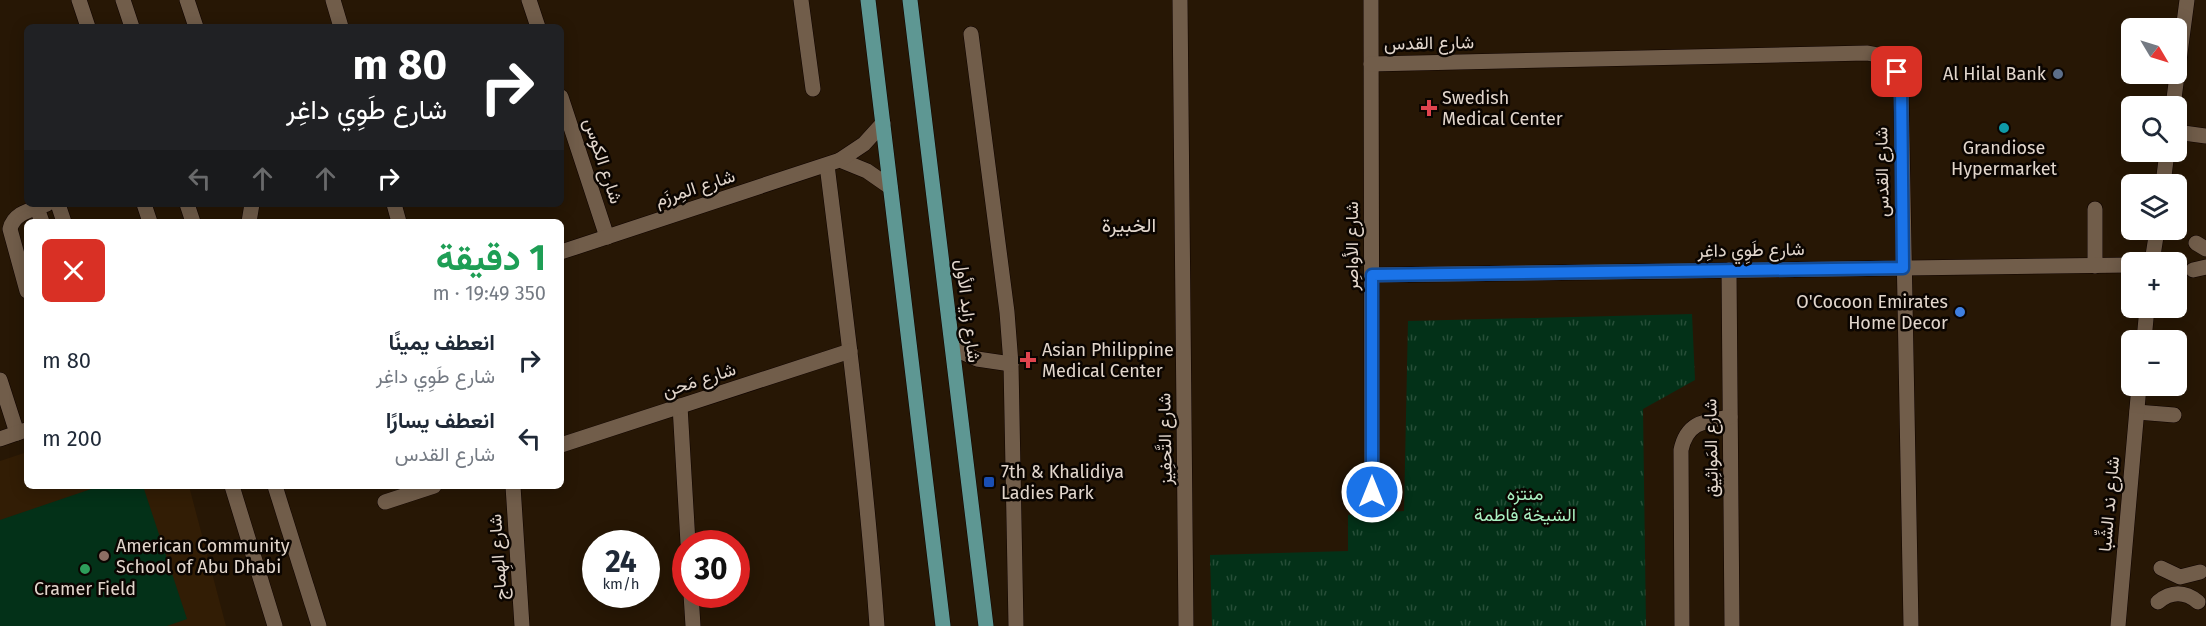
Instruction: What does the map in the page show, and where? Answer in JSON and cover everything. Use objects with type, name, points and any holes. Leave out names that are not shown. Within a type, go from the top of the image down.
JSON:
[{"type":"main road","points":[[868,0],[943,626]]},
{"type":"main road","name":"شارع زايد الأول","points":[[910,0],[986,626]]},
{"type":"street","points":[[79,0],[87,24]]},
{"type":"street","points":[[123,0],[131,24]]},
{"type":"street","points":[[187,0],[195,24]]},
{"type":"street","points":[[333,0],[340,24]]},
{"type":"street","points":[[529,0],[537,24]]},
{"type":"street","points":[[801,0],[813,89]]},
{"type":"street","name":"شارع التَّحفِيز","points":[[1180,0],[1186,626]]},
{"type":"street","name":"شارع الأواصِر","points":[[1371,0],[1372,492]]},
{"type":"street","points":[[2174,96],[2187,0]]},
{"type":"street","points":[[971,34],[1007,312],[1011,364],[1016,626]]},
{"type":"street","name":"شارع القدس","points":[[1371,64],[1860,53],[1882,56],[1888,60],[1897,72],[1901,86],[1911,626]]},
{"type":"street","name":"شارع الكوس","points":[[564,106],[607,237]]},
{"type":"street","name":"شارع المِرزَم","points":[[564,251],[834,162],[864,144],[883,123]]},
{"type":"street","points":[[2187,133],[2206,136]]},
{"type":"street","points":[[877,626],[834,162],[867,171],[890,187]]},
{"type":"street","points":[[2095,210],[2095,266]]},
{"type":"street","points":[[24,283],[5,229],[17,216],[42,211]]},
{"type":"street","name":"شارع طَوِي داغِر","points":[[1372,275],[2121,265]]},
{"type":"street","name":"شارع المَواثِيق","points":[[1729,270],[1732,626]]},
{"type":"street","points":[[953,348],[977,359],[1011,364]]},
{"type":"street","name":"شارع مَحن","points":[[564,444],[850,351]]},
{"type":"street","points":[[0,380],[22,432],[0,439]]},
{"type":"street","name":"شارع ند الشِّبا","points":[[2118,626],[2138,396]]},
{"type":"street","points":[[680,406],[687,530]]},
{"type":"street","points":[[2137,412],[2174,415]]},
{"type":"street","points":[[1682,626],[1682,442],[1686,434],[1700,423],[1730,417]]},
{"type":"street","points":[[233,489],[275,626]]},
{"type":"street","points":[[276,489],[319,626]]},
{"type":"street","points":[[385,502],[425,489]]},
{"type":"street","name":"شارع الهِماج","points":[[513,489],[522,626]]},
{"type":"street","points":[[2161,568],[2180,577],[2200,572]]},
{"type":"street","points":[[2158,602],[2175,593],[2187,595],[2198,602]]},
{"type":"street","points":[[692,608],[693,626]]},
{"type":"shaded area","name":"Cramer Field","points":[[24,453],[24,489],[190,489],[226,626],[0,626],[0,461]]},
{"type":"green space","name":"منتزه الشيخة فاطمة","points":[[1692,314],[1695,380],[1643,409],[1646,626],[1212,626],[1210,555],[1348,551],[1348,515],[1404,511],[1408,321]]},
{"type":"green space","name":"Cramer Field","points":[[91,489],[144,489],[187,619],[167,626],[0,626],[0,520]]},
{"type":"place","name":"Al Hilal Bank","points":[[2058,74]]},
{"type":"place","name":"Swedish Medical Center","points":[[1429,108]]},
{"type":"place","name":"Grandiose Hypermarket","points":[[2004,128]]},
{"type":"place","name":"O'Cocoon Emirates Home Decor","points":[[1960,312]]},
{"type":"place","name":"Asian Philippine Medical Center","points":[[1028,360]]},
{"type":"place","name":"7th & Khalidiya Ladies Park","points":[[989,482]]},
{"type":"place","name":"American Community School of Abu Dhabi","points":[[104,556]]},
{"type":"place","name":"Cramer Field","points":[[85,569]]},
{"type":"district","name":"الخبيرة","points":[[1129,225]]},
{"type":"route","points":[[1372,492],[1372,275],[1903,268],[1901,86],[1897,72]]}]
